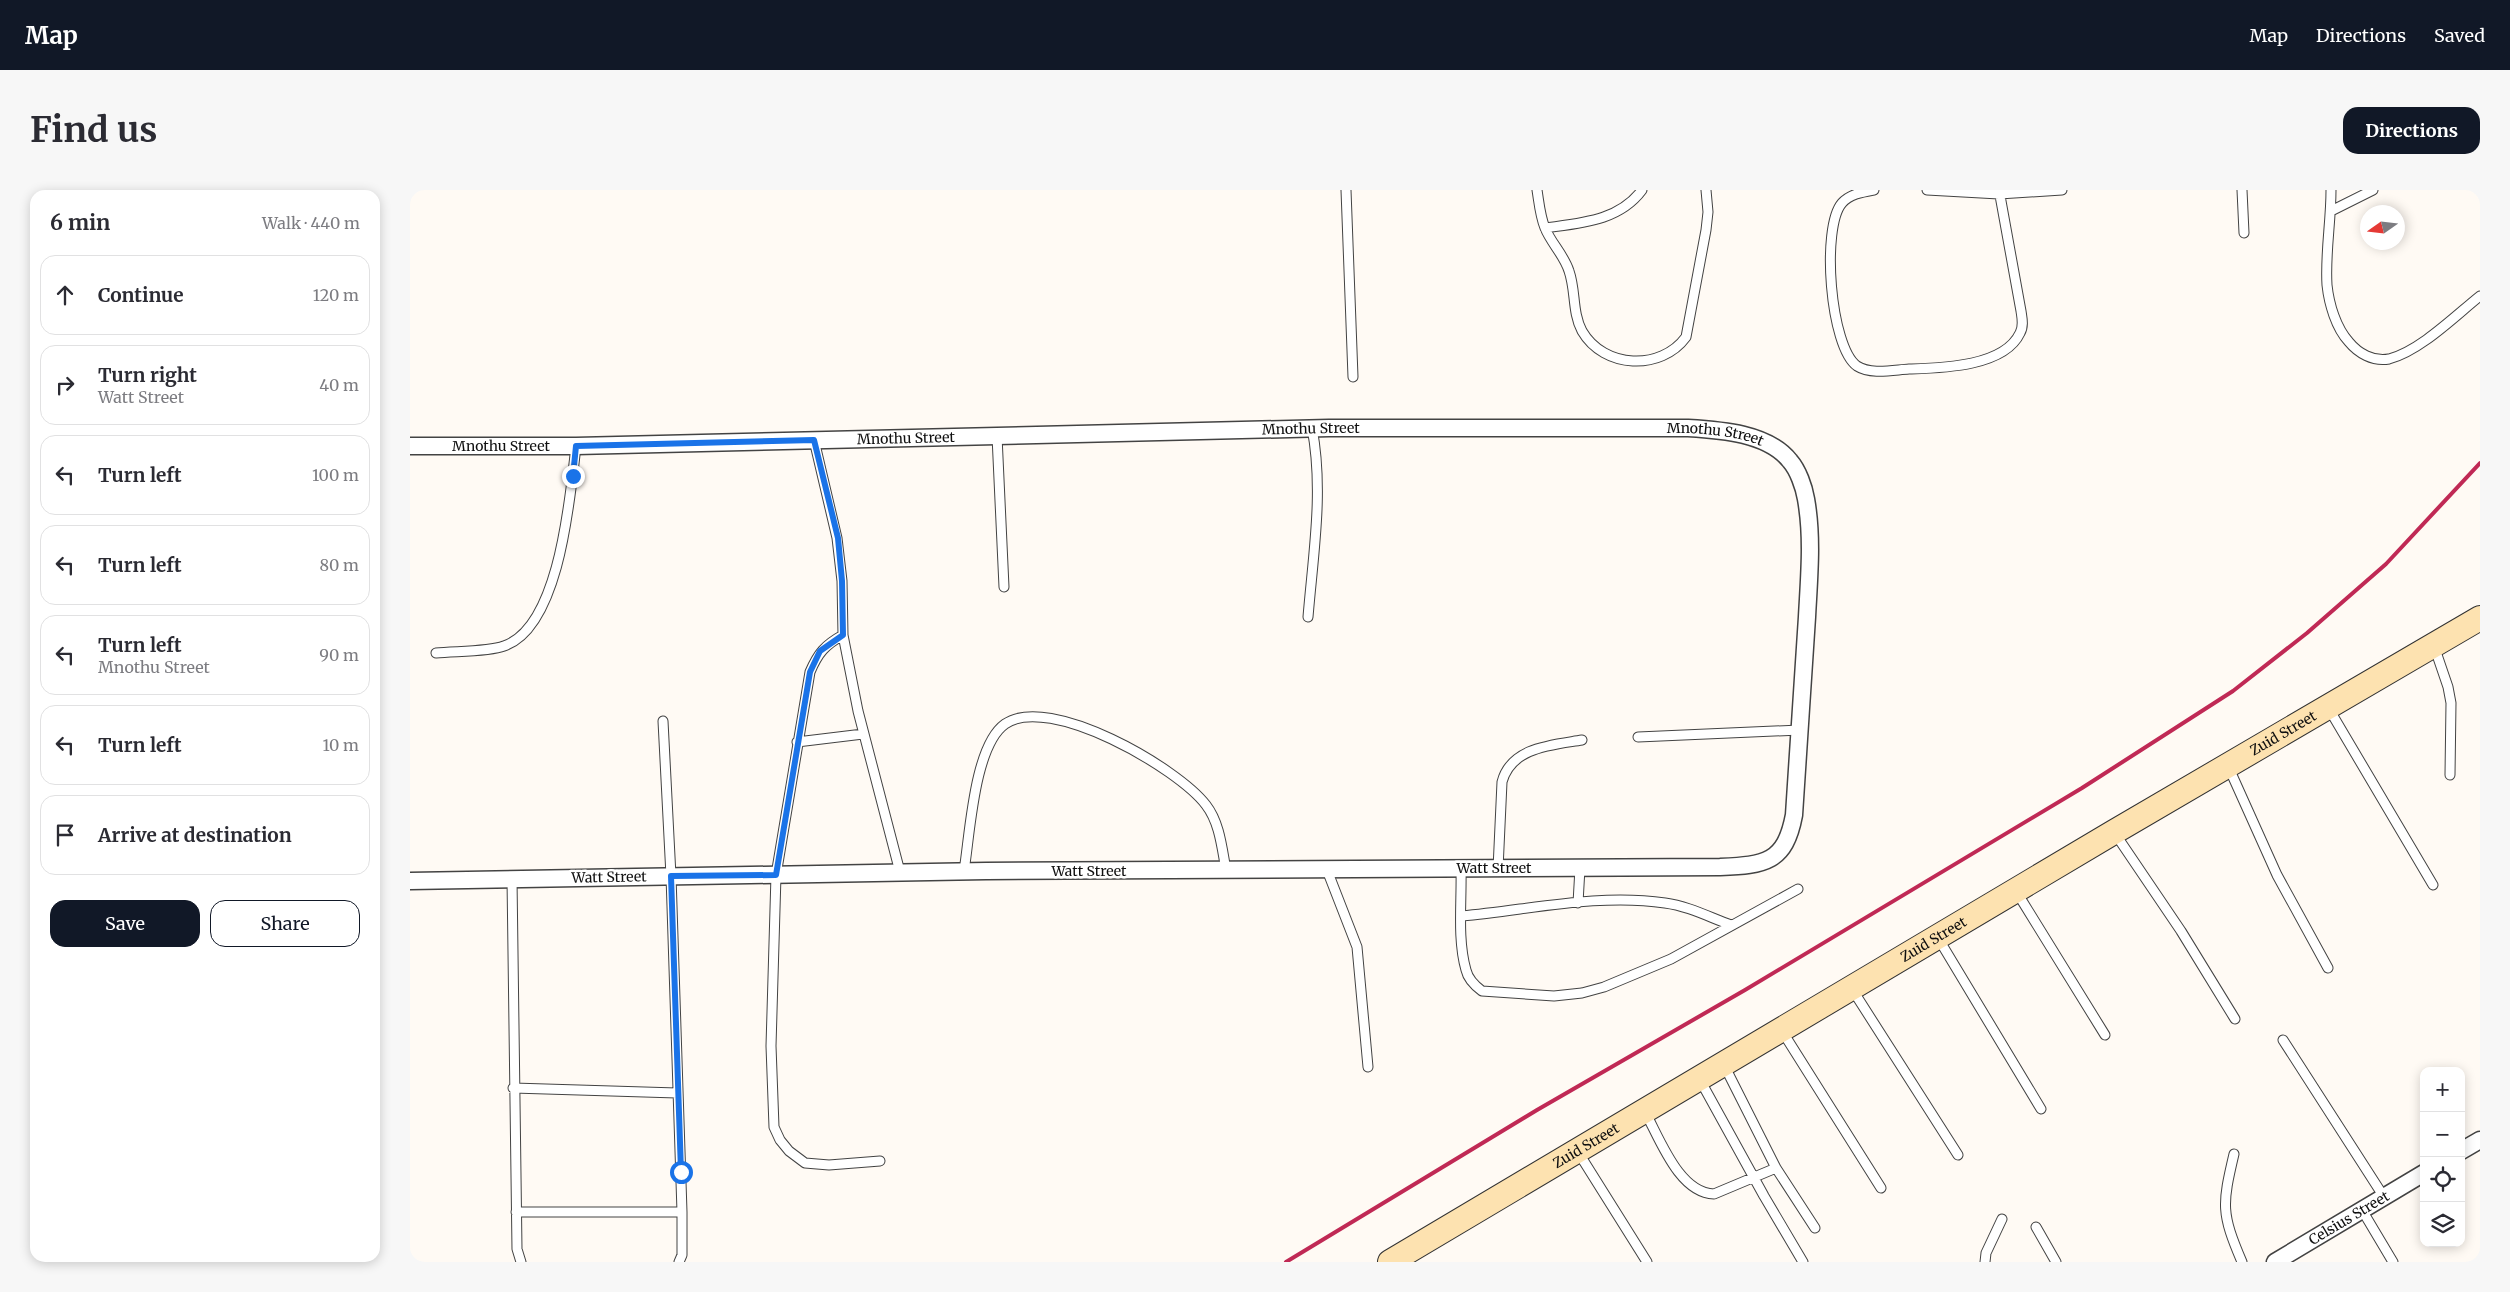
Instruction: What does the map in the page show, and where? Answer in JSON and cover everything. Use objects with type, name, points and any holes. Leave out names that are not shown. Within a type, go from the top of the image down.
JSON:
[{"type":"street","name":"Mnothu Street","points":[[410,446],[576,446],[1312,428],[1688,428],[1734,433],[1780,450],[1791,462],[1806,498],[1810,532],[1794,814],[1790,836],[1783,848],[1767,860]]},
{"type":"street","name":"Zuid Street","points":[[1390,1262],[1700,1080],[2114,832],[2480,618]]},
{"type":"street","name":"Watt Street","points":[[410,881],[964,871],[1720,867],[1750,865],[1767,860]]},
{"type":"street","points":[[2465,1149],[2480,1140]]},
{"type":"street","name":"Celsius Street","points":[[2275,1262],[2420,1175]]},
{"type":"lane","points":[[1346,190],[1353,377]]},
{"type":"lane","points":[[1537,190],[1545,228],[1570,273],[1576,316],[1583,332],[1598,350],[1608,357],[1620,361],[1653,359],[1678,348],[1686,337],[1706,230],[1708,212],[1706,190]]},
{"type":"lane","points":[[1545,228],[1584,222],[1617,213],[1632,203],[1642,190]]},
{"type":"lane","points":[[1874,190],[1851,196],[1842,203],[1836,214],[1831,249],[1831,280],[1838,329],[1850,358],[1857,366],[1872,371],[1947,368],[1980,361],[2000,353],[2020,334],[2023,325],[2022,311],[1999,192]]},
{"type":"lane","points":[[1927,190],[1999,192],[2062,190]]},
{"type":"lane","points":[[2242,190],[2244,233]]},
{"type":"lane","points":[[2330,190],[2331,211],[2326,269],[2328,289],[2335,318],[2343,336],[2356,350],[2372,358],[2388,359],[2410,350],[2480,296]]},
{"type":"lane","points":[[2331,211],[2373,190]]},
{"type":"lane","points":[[1308,617],[1318,503],[1317,459],[1312,428]]},
{"type":"lane","points":[[997,436],[1004,587]]},
{"type":"lane","points":[[814,440],[838,538],[842,581],[843,635],[864,734],[900,872]]},
{"type":"lane","points":[[436,653],[504,646],[524,636],[533,625],[548,597],[563,536],[576,446]]},
{"type":"lane","points":[[843,635],[827,644],[815,659],[805,691],[776,875],[771,1046],[774,1127],[780,1140],[789,1151],[805,1162],[829,1165],[880,1161]]},
{"type":"lane","points":[[2434,645],[2451,703],[2450,775]]},
{"type":"lane","points":[[2328,707],[2433,885]]},
{"type":"lane","points":[[964,871],[980,765],[990,739],[1005,724],[1023,716],[1048,717],[1089,730],[1140,753],[1172,774],[1193,790],[1207,807],[1216,824],[1226,870]]},
{"type":"lane","points":[[663,721],[671,876],[682,1212],[682,1255],[679,1262]]},
{"type":"lane","points":[[1638,737],[1800,730]]},
{"type":"lane","points":[[797,742],[864,734]]},
{"type":"lane","points":[[1498,869],[1502,782],[1505,770],[1513,761],[1528,752],[1548,746],[1582,740]]},
{"type":"lane","points":[[2228,766],[2277,875],[2328,968]]},
{"type":"lane","points":[[2114,832],[2181,931],[2235,1019]]},
{"type":"lane","points":[[1461,868],[1463,951],[1466,971],[1474,985],[1482,991],[1554,996],[1582,993],[1604,987],[1671,959],[1798,889]]},
{"type":"lane","points":[[1578,903],[1580,868]]},
{"type":"lane","points":[[1327,870],[1357,947],[1368,1067]]},
{"type":"lane","points":[[512,879],[513,1088],[517,1249],[521,1262]]},
{"type":"lane","points":[[2016,890],[2105,1034]]},
{"type":"lane","points":[[1462,916],[1578,903],[1623,901],[1666,903],[1686,908],[1731,925]]},
{"type":"lane","points":[[1938,938],[2042,1109]]},
{"type":"lane","points":[[1852,989],[1958,1155]]},
{"type":"lane","points":[[1782,1031],[1881,1188]]},
{"type":"lane","points":[[2283,1040],[2384,1197]]},
{"type":"lane","points":[[1724,1065],[1776,1168],[1815,1228]]},
{"type":"lane","points":[[1700,1080],[1753,1178],[1803,1262]]},
{"type":"lane","points":[[513,1088],[678,1093]]},
{"type":"lane","points":[[1645,1112],[1680,1175],[1694,1188],[1705,1193],[1714,1194],[1776,1168]]},
{"type":"lane","points":[[1577,1152],[1647,1262]]},
{"type":"lane","points":[[2234,1154],[2225,1190],[2224,1215],[2242,1262]]},
{"type":"lane","points":[[2362,1210],[2393,1262]]},
{"type":"lane","points":[[516,1212],[682,1212]]},
{"type":"lane","points":[[1985,1262],[1986,1253],[2002,1219]]},
{"type":"lane","points":[[2036,1227],[2056,1262]]},
{"type":"railway","points":[[1286,1262],[1537,1110],[1745,990],[2082,788],[2233,691],[2307,633],[2386,564],[2480,463]]},
{"type":"route","points":[[573,476],[576,446],[814,440],[838,538],[842,581],[843,635],[827,644],[820,651],[810,672],[805,691],[776,875],[671,876],[681,1172]]}]
